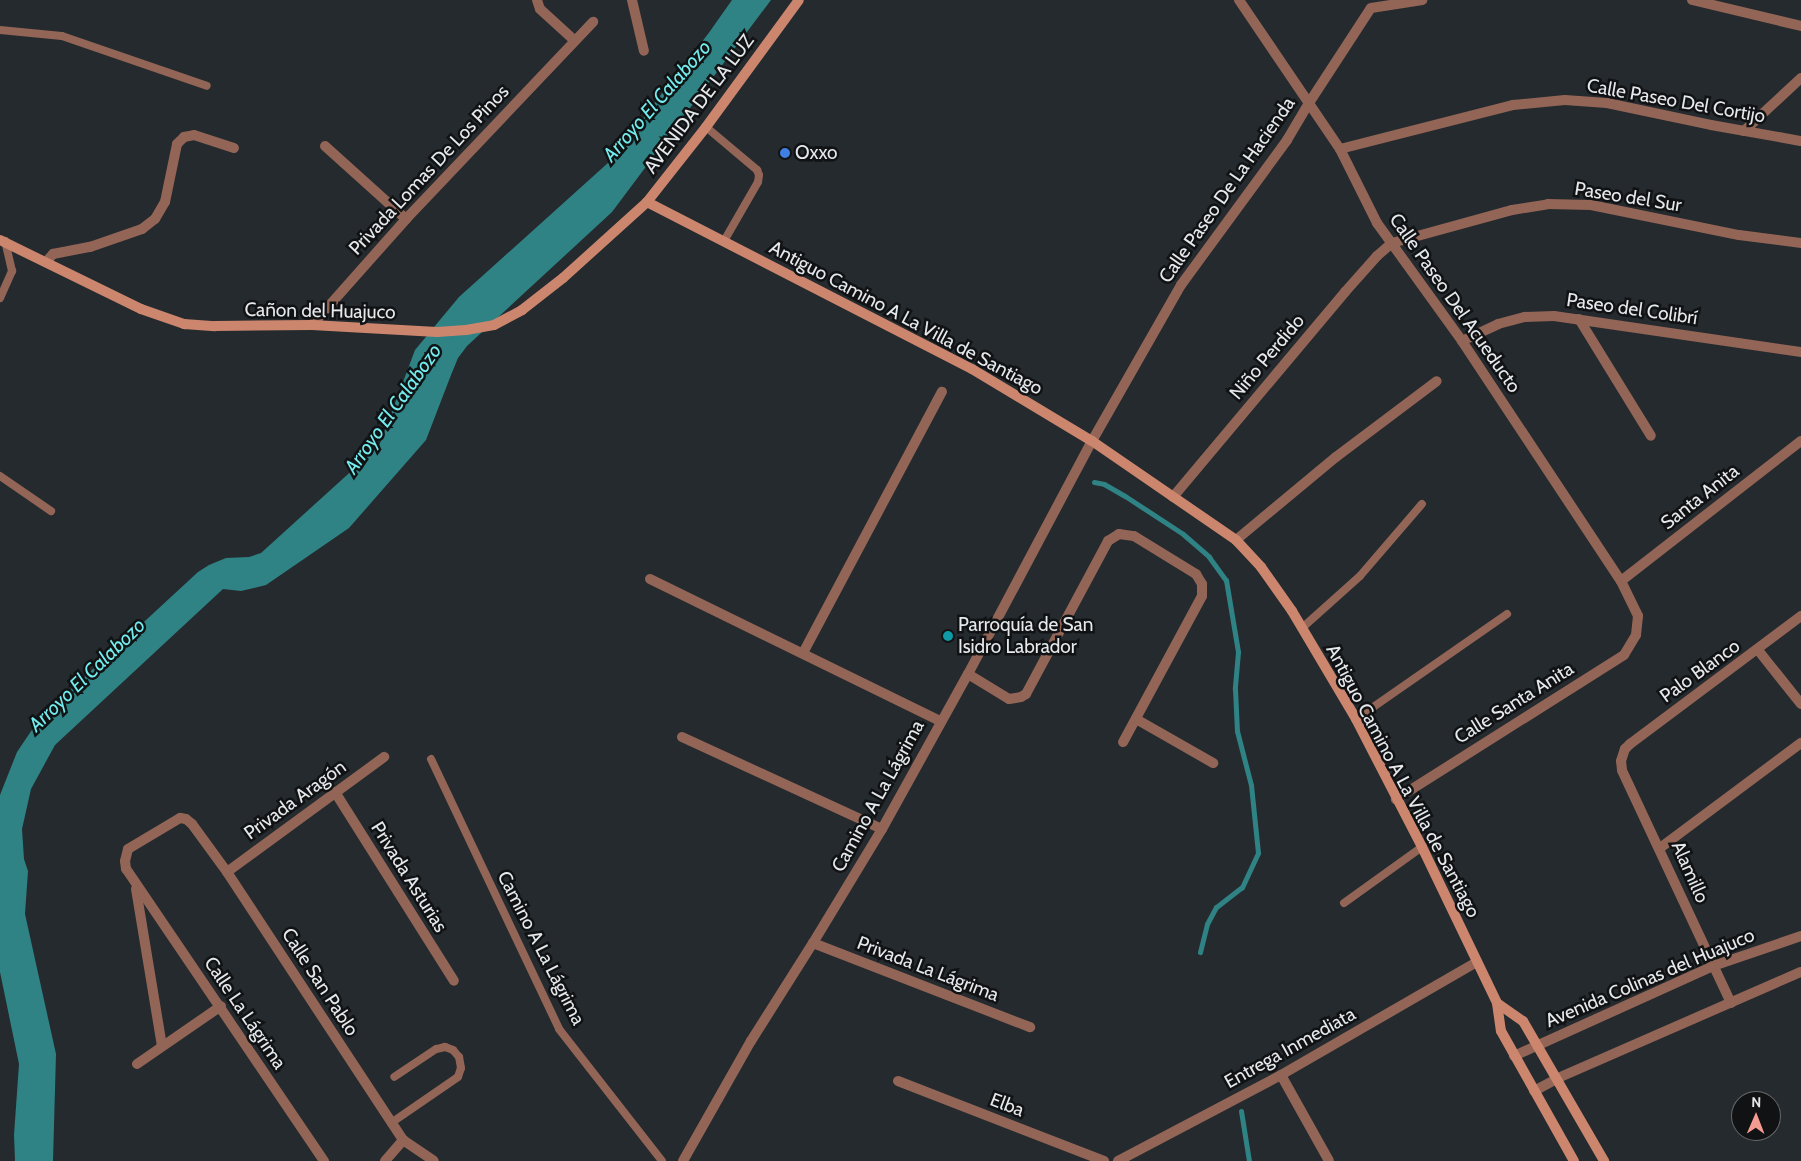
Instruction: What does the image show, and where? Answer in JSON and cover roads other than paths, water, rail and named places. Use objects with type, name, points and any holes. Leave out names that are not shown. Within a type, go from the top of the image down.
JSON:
[{"type":"street","points":[[537,0],[540,9],[574,40]]},
{"type":"street","points":[[632,0],[644,51]]},
{"type":"street","name":"AVENIDA DE LA LUZ","points":[[623,225],[647,202],[706,127],[799,0]]},
{"type":"street","name":"Calle Paseo Del Acueducto","points":[[1238,0],[1340,150],[1377,223],[1462,341],[1621,581],[1635,606],[1637,627]]},
{"type":"street","name":"Calle Paseo De La Hacienda","points":[[1092,441],[1181,285],[1287,140],[1370,3],[1422,0]]},
{"type":"street","points":[[1692,0],[1801,26]]},
{"type":"street","name":"Privada Lomas De Los Pinos","points":[[312,325],[406,219],[592,22]]},
{"type":"street","points":[[1744,131],[1801,78]]},
{"type":"street","name":"Calle Paseo Del Cortijo","points":[[1340,150],[1513,105],[1565,100],[1607,103],[1801,141]]},
{"type":"street","points":[[46,262],[53,254],[90,247],[142,229],[155,219],[165,202],[177,144],[184,137],[194,135],[234,148]]},
{"type":"street","points":[[325,146],[406,219]]},
{"type":"street","name":"Antiguo Camino A La Villa de Santiago","points":[[647,202],[963,364],[1092,441],[1236,540],[1277,587],[1356,719],[1422,847],[1497,1002],[1522,1021],[1558,1078],[1604,1161]]},
{"type":"street","name":"Paseo del Sur","points":[[1392,243],[1512,210],[1548,204],[1591,205],[1739,235],[1801,243]]},
{"type":"street","name":"Cañon del Huajuco","points":[[2,238],[141,309],[184,324],[215,326],[312,325],[437,332],[466,330],[494,325],[522,310],[623,225]]},
{"type":"street","name":"Niño Perdido","points":[[1172,497],[1345,292],[1392,243]]},
{"type":"street","name":"Paseo del Colibrí","points":[[1462,341],[1498,324],[1526,317],[1554,316],[1801,352]]},
{"type":"street","points":[[1579,319],[1651,436]]},
{"type":"street","points":[[1236,540],[1336,456],[1437,381]]},
{"type":"street","points":[[803,653],[942,392]]},
{"type":"street","name":"Camino A La Lágrima","points":[[682,1161],[750,1041],[813,943],[882,829],[940,721],[968,674],[1092,441]]},
{"type":"street","name":"Santa Anita","points":[[1621,581],[1801,441]]},
{"type":"street","points":[[968,674],[1009,698],[1021,697],[1026,694],[1108,541],[1119,534],[1134,536],[1196,574],[1202,584],[1202,596],[1123,742]]},
{"type":"street","points":[[650,579],[940,721]]},
{"type":"street","name":"Palo Blanco","points":[[1623,755],[1630,744],[1801,616]]},
{"type":"street","name":"Calle Santa Anita","points":[[1396,799],[1624,655],[1632,644],[1637,627]]},
{"type":"street","points":[[1758,650],[1801,704]]},
{"type":"street","points":[[1136,719],[1213,763]]},
{"type":"street","points":[[682,737],[882,829]]},
{"type":"street","points":[[1660,848],[1801,742]]},
{"type":"street","name":"Alamillo","points":[[1623,755],[1622,770],[1731,1003]]},
{"type":"street","name":"Privada Aragón","points":[[227,872],[384,756]]},
{"type":"street","name":"Privada Asturias","points":[[335,792],[454,981]]},
{"type":"street","name":"Calle San Pablo","points":[[180,818],[186,819],[192,824],[227,872],[402,1140],[434,1161]]},
{"type":"street","name":"Calle La Lágrima","points":[[180,818],[128,849],[125,861],[135,885],[221,1006],[324,1161]]},
{"type":"street","name":"Calle La Lágrima","points":[[135,885],[162,1046]]},
{"type":"street","name":"Avenida Colinas del Huajuco","points":[[1514,1056],[1713,966],[1801,936]]},
{"type":"street","name":"Privada La Lágrima","points":[[813,943],[1030,1027]]},
{"type":"street","name":"Entrega Inmediata","points":[[1118,1161],[1281,1075],[1478,962]]},
{"type":"street","points":[[1534,1091],[1558,1078],[1801,972]]},
{"type":"street","points":[[1497,1002],[1501,1031],[1574,1161]]},
{"type":"street","points":[[137,1064],[221,1006]]},
{"type":"street","points":[[1281,1075],[1329,1161]]},
{"type":"street","name":"Elba","points":[[898,1081],[1104,1161]]},
{"type":"street","points":[[385,1161],[402,1140]]},
{"type":"lane","points":[[0,30],[62,36],[207,86]]},
{"type":"lane","points":[[706,127],[757,170],[759,175],[758,182],[724,242]]},
{"type":"lane","points":[[0,298],[12,271],[2,238]]},
{"type":"lane","points":[[0,476],[51,511]]},
{"type":"lane","points":[[1302,628],[1360,576],[1422,504]]},
{"type":"lane","points":[[1356,719],[1507,614]]},
{"type":"lane","name":"Camino A La Lágrima","points":[[431,759],[546,1006],[559,1029],[662,1161]]},
{"type":"lane","points":[[1344,903],[1422,847]]},
{"type":"lane","points":[[391,1123],[458,1077],[461,1068],[459,1058],[453,1050],[445,1048],[436,1049],[394,1077]]},
{"type":"water","name":"Arroyo El Calabozo","points":[[732,0],[771,0],[612,212],[467,346],[458,358],[426,440],[349,528],[266,585],[241,591],[223,589],[55,745],[31,789],[22,829],[24,859],[28,871],[25,914],[56,1054],[53,1161],[15,1161],[14,1135],[19,1064],[0,972],[0,795],[17,752],[40,718],[198,572],[226,558],[249,557],[261,553],[379,446],[415,350],[459,297],[609,162]]},
{"type":"waterway","points":[[1094,482],[1104,484],[1125,496],[1183,534],[1209,557],[1226,580],[1238,652],[1235,689],[1237,731],[1251,785],[1258,853],[1242,887],[1216,907],[1207,924],[1200,952]]},
{"type":"waterway","points":[[1241,1111],[1249,1161]]},
{"type":"place","name":"Oxxo","points":[[785,153]]},
{"type":"place","name":"Parroquía de San Isidro Labrador","points":[[948,636]]}]
